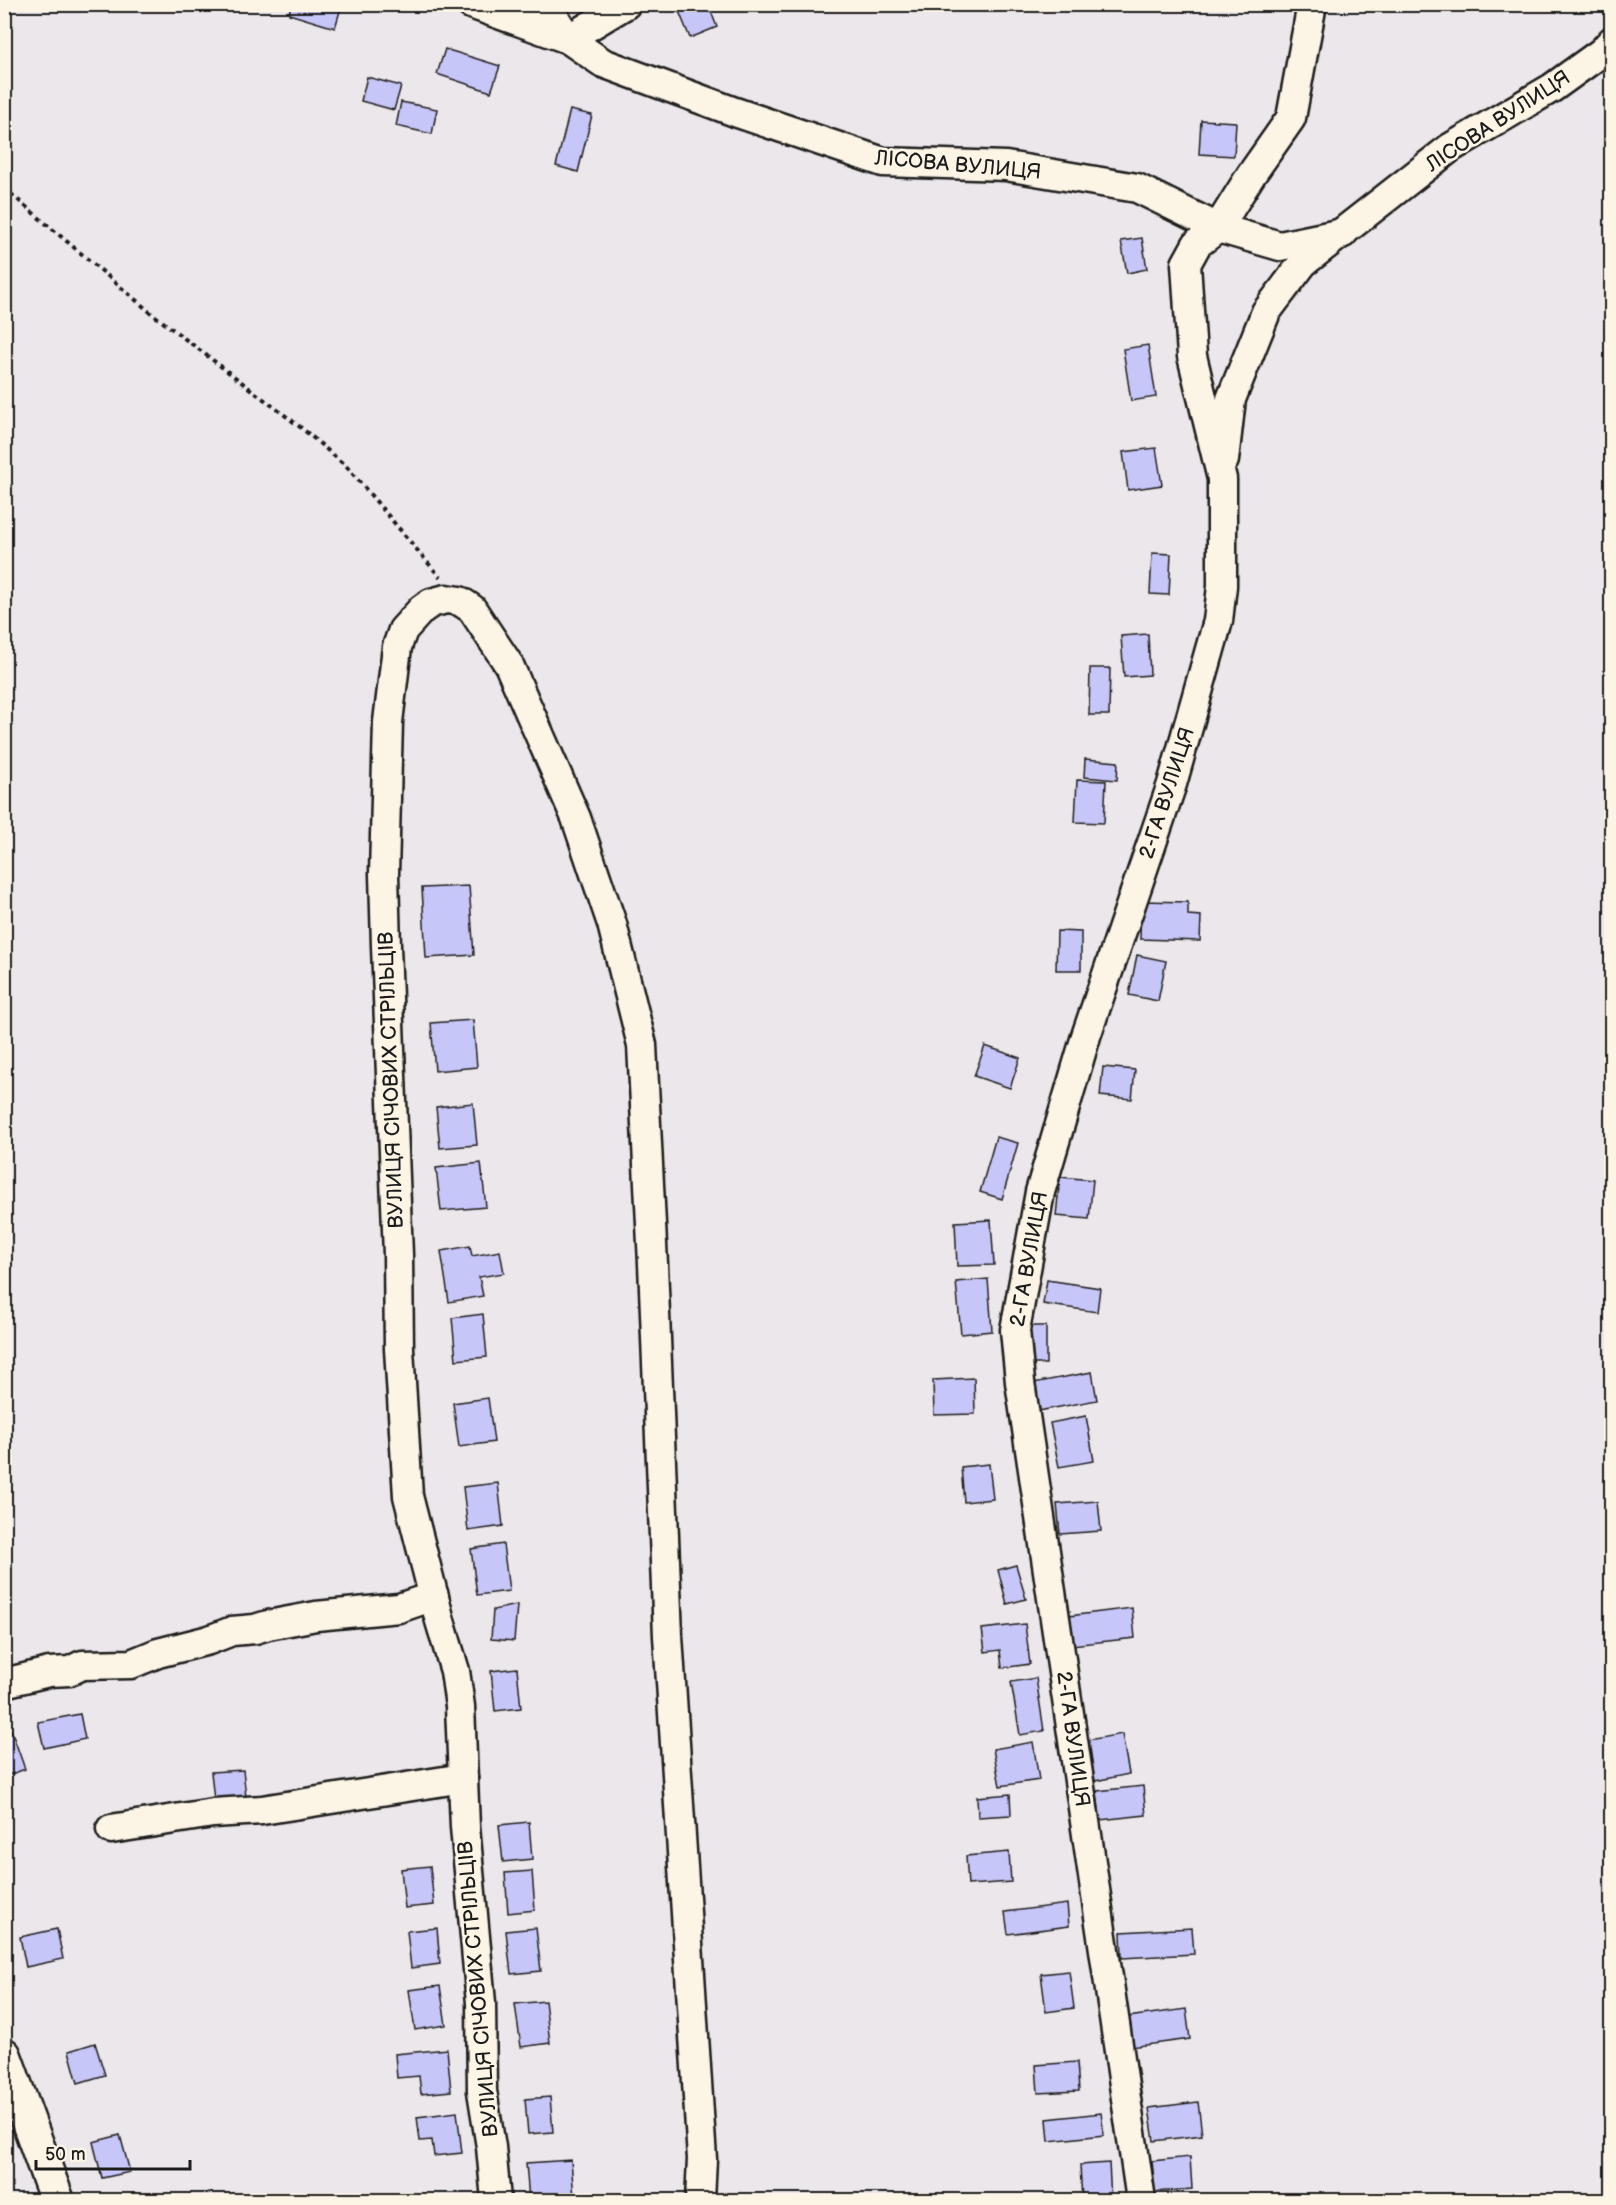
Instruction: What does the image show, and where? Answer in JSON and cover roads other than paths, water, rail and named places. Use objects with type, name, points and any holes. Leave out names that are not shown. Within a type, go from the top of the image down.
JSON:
[{"type":"main road","points":[[4,2055],[57,2200]]},
{"type":"street","name":"ЛІСОВА ВУЛИЦЯ","points":[[471,4],[568,39],[603,63],[735,112],[884,162],[1006,166],[1137,188],[1218,228],[1280,246],[1343,233],[1450,148],[1552,88],[1602,52],[1611,41]]},
{"type":"street","name":"ЛІСОВА ВУЛИЦЯ","points":[[546,4],[568,39]]},
{"type":"street","points":[[568,39],[626,4]]},
{"type":"street","points":[[1218,228],[1251,175],[1291,118],[1312,4]]},
{"type":"street","name":"2-ГА ВУЛИЦЯ","points":[[1218,228],[1197,244],[1186,264],[1192,356],[1222,478]]},
{"type":"street","name":"2-ГА ВУЛИЦЯ","points":[[1141,2200],[1014,1330],[1040,1192],[1086,1036],[1172,784],[1218,621],[1222,586],[1222,478],[1231,399],[1266,312],[1303,263],[1343,233]]},
{"type":"street","name":"ВУЛИЦЯ СІЧОВИХ СТРІЛЬЦІВ","points":[[496,2200],[482,2091],[481,2003],[466,1839],[460,1706],[455,1671],[408,1496],[399,1349],[398,1255],[385,898],[386,768],[391,684],[397,647],[403,630],[422,609],[431,603],[446,599],[460,601],[472,609],[509,665],[576,818],[612,924],[642,1045],[668,1636],[702,2159],[700,2200]]},
{"type":"street","points":[[4,1683],[49,1672],[70,1671],[82,1665],[131,1664],[158,1653],[209,1640],[232,1631],[255,1629],[268,1624],[316,1616],[399,1608],[434,1596]]},
{"type":"street","points":[[111,1829],[213,1813],[262,1810],[463,1778]]}]
